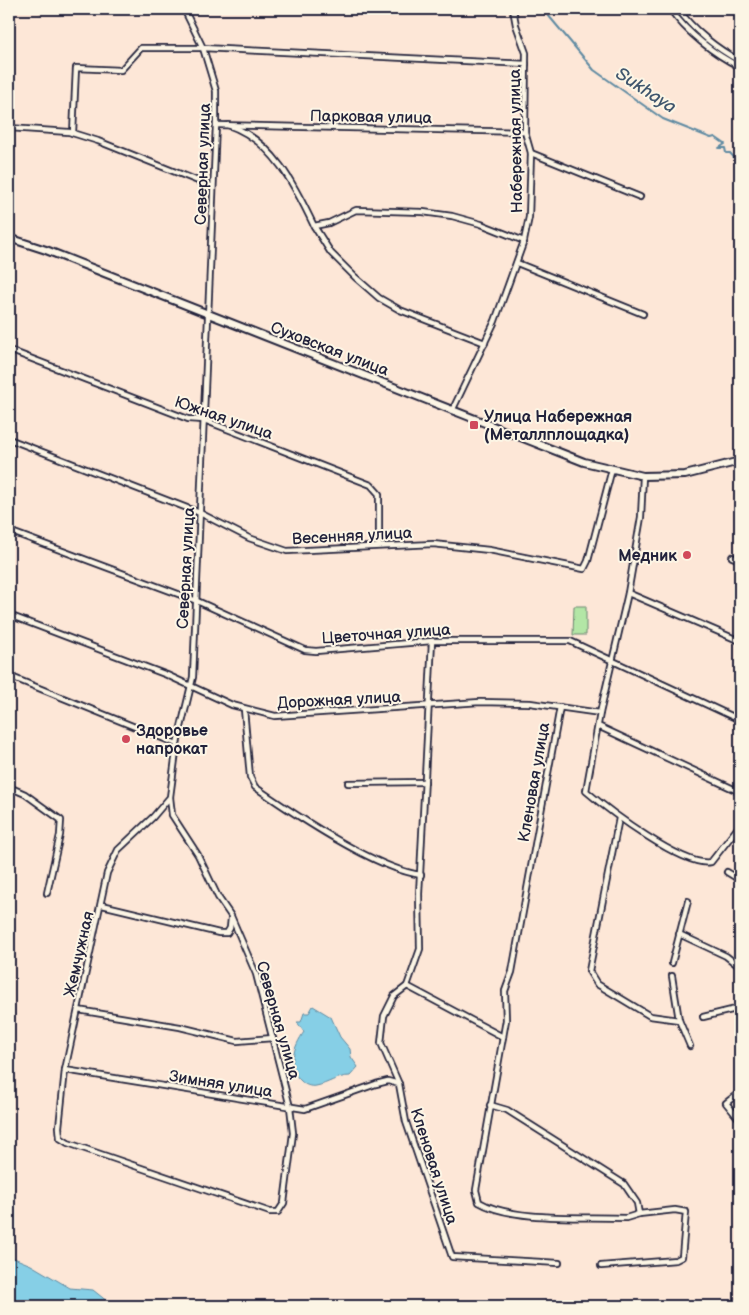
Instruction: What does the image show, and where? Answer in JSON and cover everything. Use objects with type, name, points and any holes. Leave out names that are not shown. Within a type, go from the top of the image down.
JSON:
[{"type":"street","points":[[42,9],[62,9]]},
{"type":"street","name":"Северная улица","points":[[184,9],[203,48],[216,91],[216,125],[197,601],[192,677],[177,744],[170,797],[172,815],[198,855],[218,897],[231,916],[256,974],[273,1038],[290,1107],[293,1133],[284,1203],[278,1212]]},
{"type":"street","name":"Набережная улица","points":[[452,411],[485,343],[517,263],[529,217],[530,153],[525,132],[526,53],[516,25],[513,9]]},
{"type":"street","points":[[670,9],[680,22],[723,58],[740,67]]},
{"type":"street","points":[[678,9],[686,20],[726,53],[740,61]]},
{"type":"street","points":[[73,133],[76,68],[120,70],[141,48],[203,48],[526,64]]},
{"type":"street","name":"Парковая улица","points":[[216,125],[525,132]]},
{"type":"street","points":[[228,125],[242,130],[283,166],[314,226],[331,252],[379,298],[400,310],[485,343]]},
{"type":"street","points":[[9,128],[73,133],[98,140],[213,187]]},
{"type":"street","points":[[530,153],[640,197]]},
{"type":"street","points":[[314,226],[328,223],[356,210],[423,212],[452,216],[481,224],[524,241]]},
{"type":"street","name":"Суховская улица","points":[[9,238],[584,462],[643,476],[685,475],[740,461]]},
{"type":"street","points":[[517,263],[643,314]]},
{"type":"street","name":"Южная улица","points":[[9,350],[188,419],[204,420],[371,485],[378,494],[379,546]]},
{"type":"street","name":"Весенняя улица","points":[[9,439],[200,512],[249,538],[287,552],[433,544],[489,550],[584,568],[588,561],[612,469]]},
{"type":"street","points":[[643,476],[641,517],[628,593],[600,713],[586,791],[619,818],[693,862],[711,862],[740,826]]},
{"type":"street","name":"Цветочная улица","points":[[9,532],[197,601],[305,650],[316,651],[432,641],[570,641],[740,720]]},
{"type":"street","points":[[732,557],[740,560]]},
{"type":"street","points":[[628,593],[740,641]]},
{"type":"street","name":"Дорожная улица","points":[[9,614],[244,709],[275,716],[500,702],[530,703],[600,713]]},
{"type":"street","name":"Кленовая улица","points":[[432,641],[430,701],[427,706],[420,949],[407,986],[394,996],[384,1016],[381,1043],[399,1084],[406,1122],[452,1257],[559,1263]]},
{"type":"street","points":[[9,676],[177,744]]},
{"type":"street","name":"Кленовая улица","points":[[560,707],[512,972],[506,991],[506,1020],[476,1190],[479,1202],[491,1209],[516,1214],[626,1218],[639,1214]]},
{"type":"street","points":[[244,709],[250,777],[255,787],[327,832],[389,867],[405,873],[421,875]]},
{"type":"street","points":[[598,726],[740,792]]},
{"type":"street","points":[[348,783],[425,782]]},
{"type":"street","points":[[9,788],[12,794],[9,807]]},
{"type":"street","points":[[9,788],[26,794],[61,820],[60,835],[46,893]]},
{"type":"street","name":"Жемчужная","points":[[170,797],[153,817],[118,850],[108,872],[65,1070],[58,1127],[60,1138],[68,1143],[270,1212],[278,1212]]},
{"type":"street","points":[[619,818],[589,972],[597,984],[650,1016],[679,1020]]},
{"type":"street","points":[[727,872],[740,880]]},
{"type":"street","points":[[672,963],[688,901]]},
{"type":"street","points":[[102,905],[219,933],[226,933],[230,928],[231,916]]},
{"type":"street","points":[[679,934],[726,956],[740,967]]},
{"type":"street","points":[[672,976],[679,1020],[690,1046]]},
{"type":"street","points":[[407,986],[502,1037]]},
{"type":"street","points":[[703,1017],[740,1008]]},
{"type":"street","points":[[78,1010],[200,1032],[237,1041],[273,1038]]},
{"type":"street","name":"Зимняя улица","points":[[65,1070],[305,1109],[376,1084],[388,1082],[399,1084]]},
{"type":"street","points":[[740,1092],[726,1103],[740,1120]]},
{"type":"street","points":[[490,1106],[507,1110],[624,1184],[637,1203],[639,1214],[675,1210],[686,1212],[682,1257],[676,1260],[601,1266]]},
{"type":"green space","points":[[574,606],[586,606],[586,635],[573,635]]},
{"type":"water","points":[[313,1006],[331,1017],[340,1037],[350,1049],[351,1057],[358,1067],[350,1076],[314,1086],[304,1084],[296,1076],[293,1063],[297,1044],[304,1032],[297,1022],[301,1022],[304,1013],[309,1013]]},
{"type":"water","points":[[9,1256],[31,1265],[70,1288],[93,1290],[108,1302],[122,1306],[9,1306]]},
{"type":"waterway","name":"Sukhaya","points":[[543,9],[594,70],[663,119],[711,138],[715,137],[725,144],[719,148],[725,148],[726,153],[730,153],[740,164]]},
{"type":"place","name":"Улица Набережная (Металлплощадка)","points":[[474,425]]},
{"type":"place","name":"Медник","points":[[687,555]]},
{"type":"place","name":"Здоровье напрокат","points":[[126,739]]}]
